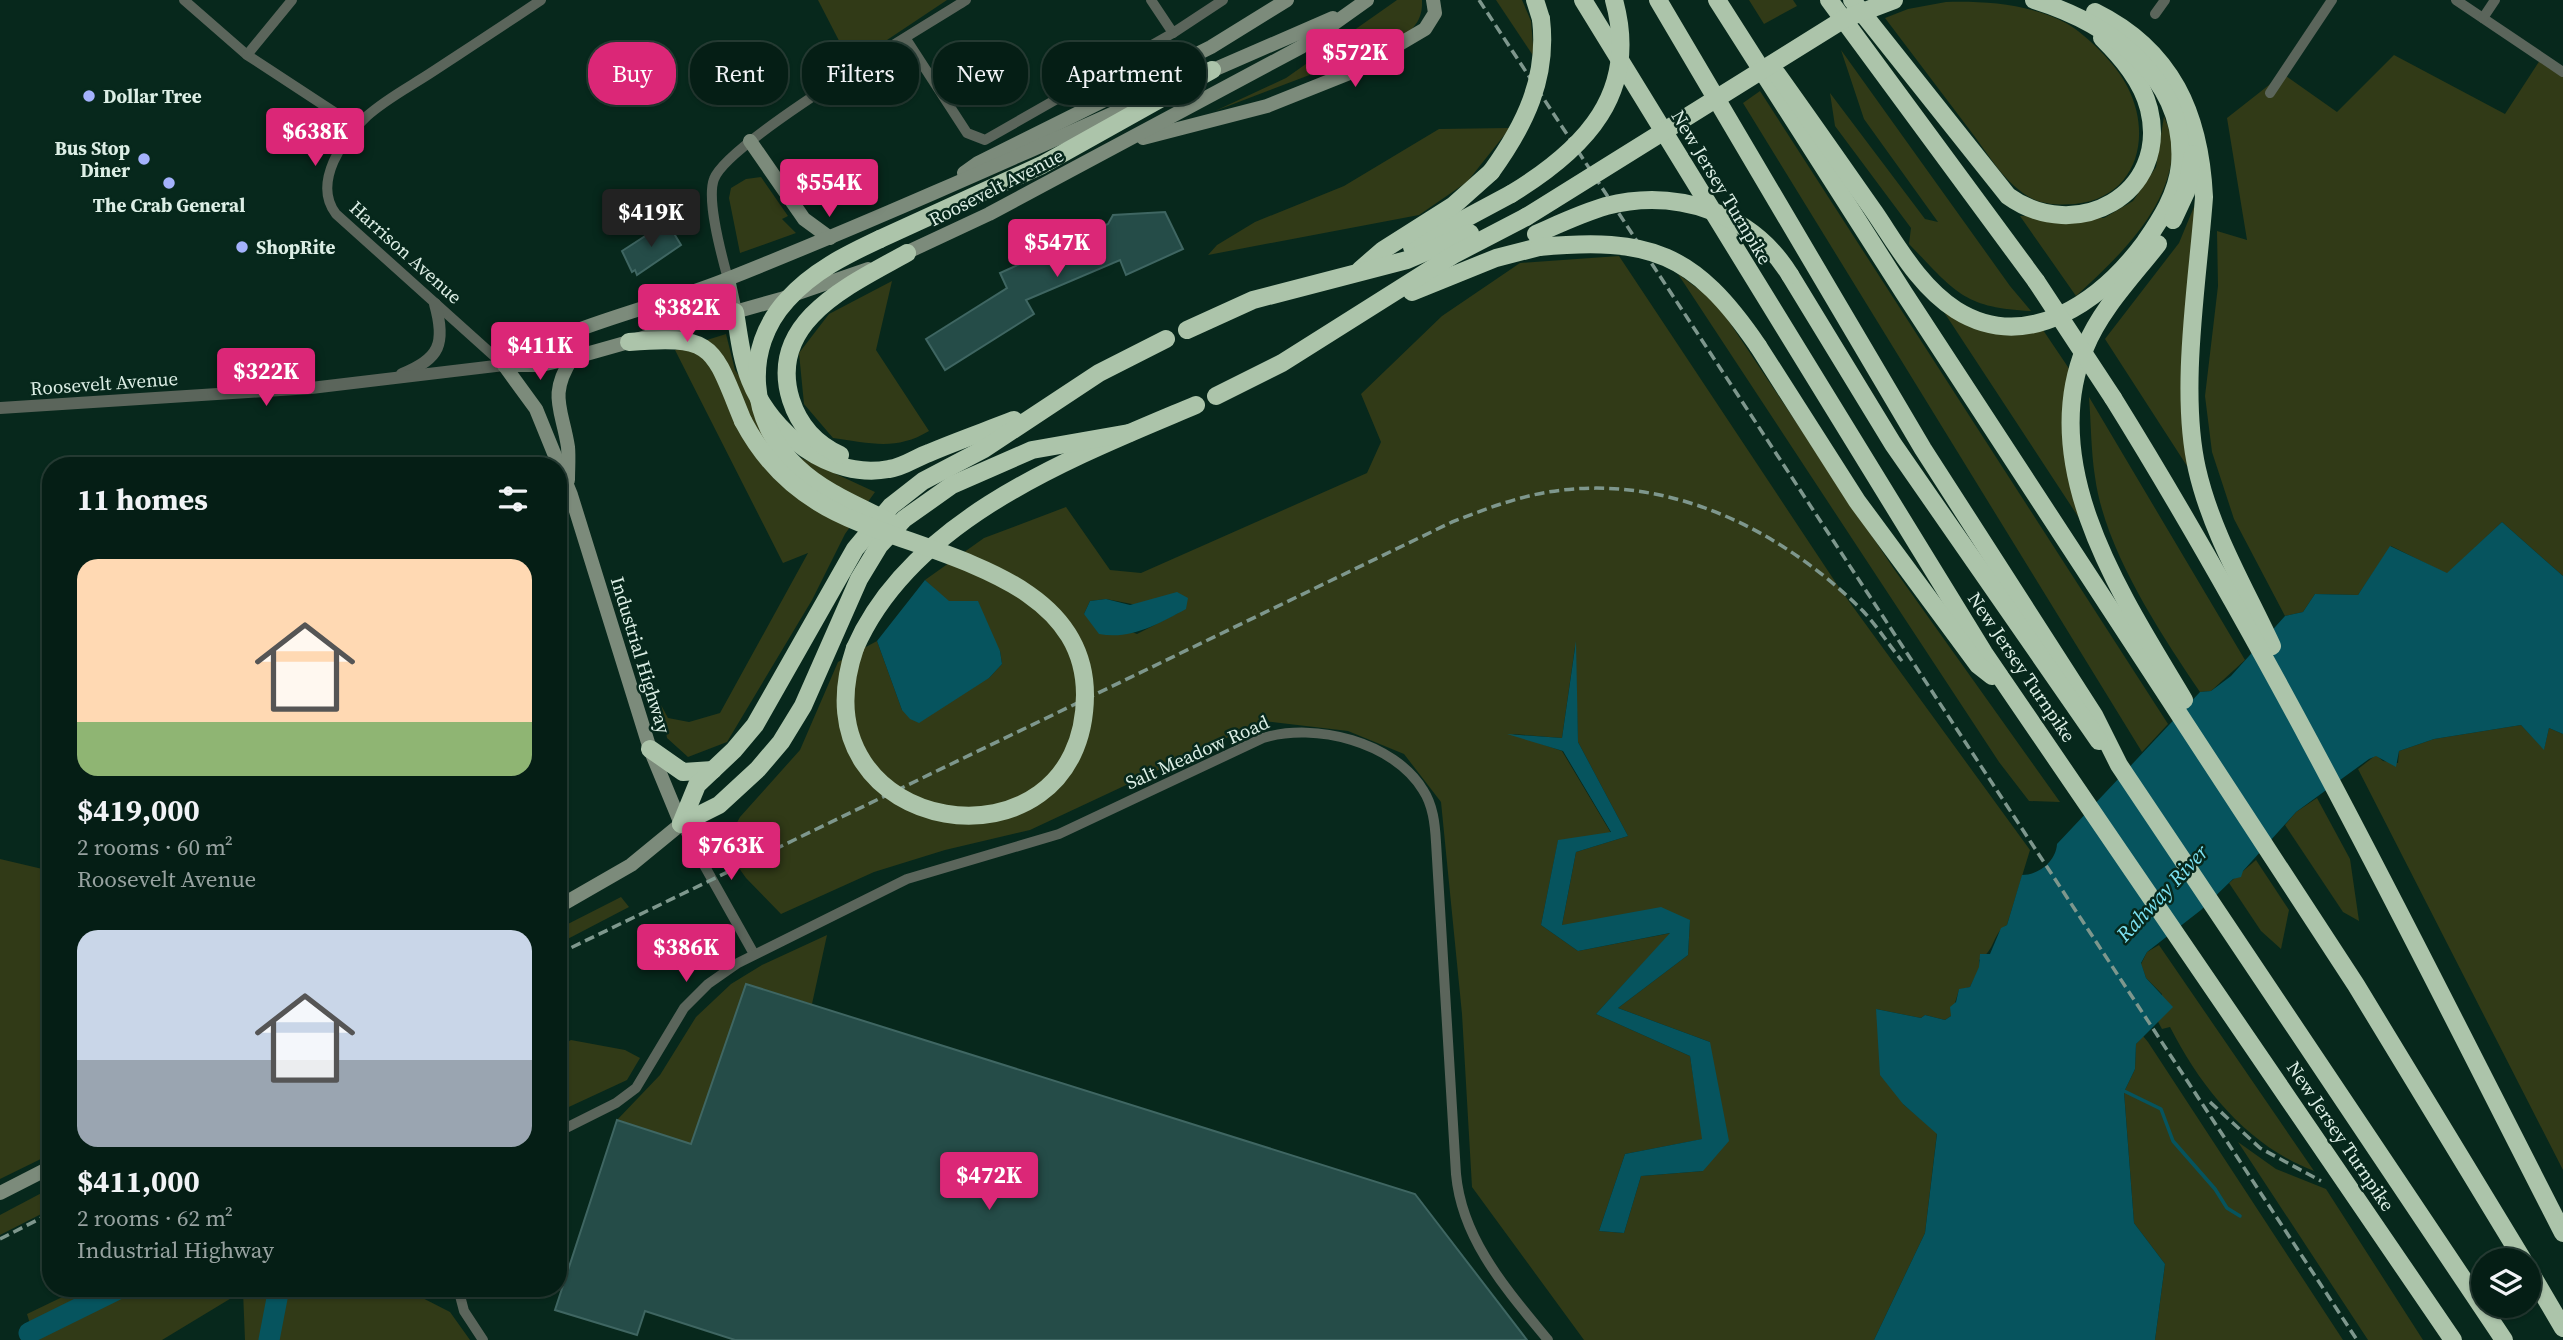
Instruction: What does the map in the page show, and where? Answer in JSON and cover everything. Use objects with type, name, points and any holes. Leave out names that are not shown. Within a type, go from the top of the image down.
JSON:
[{"type":"highway","points":[[1358,272],[1383,250],[1454,205],[1491,172],[1517,132],[1538,88],[1544,42],[1535,0]]},
{"type":"highway","name":"New Jersey Turnpike","points":[[1583,0],[1981,659],[2011,692],[2453,1340]]},
{"type":"highway","points":[[1519,206],[1537,178],[1580,142],[1606,106],[1620,64],[1620,20],[1614,0]]},
{"type":"highway","name":"New Jersey Turnpike","points":[[1658,0],[1923,449],[2119,765],[2504,1340]]},
{"type":"highway","points":[[1717,0],[2152,660],[2410,1072],[2516,1248]]},
{"type":"highway","points":[[1724,0],[1926,285],[1942,300],[1975,320],[2016,327],[2061,317],[2112,280],[2139,249],[2166,209],[2180,166],[2178,133],[2168,103],[2141,60],[2104,30],[2063,3]]},
{"type":"highway","points":[[1829,0],[2036,281],[2235,584]]},
{"type":"highway","points":[[1852,0],[2008,195],[2036,213],[2072,217],[2107,206],[2122,196],[2143,167],[2150,148],[2152,127],[2140,87],[2123,61],[2063,3]]},
{"type":"highway","points":[[1216,396],[1282,363],[1358,317],[1455,254],[1519,206],[1809,27],[1862,0]]},
{"type":"highway","points":[[1186,330],[1253,300],[1358,272],[1519,206],[1834,25],[1894,0]]},
{"type":"highway","points":[[2034,0],[2063,3],[2111,20],[2152,52],[2182,95],[2192,121],[2204,197],[2189,418],[2204,496],[2235,584],[2361,839],[2563,1233]]},
{"type":"highway","points":[[1196,405],[1129,433],[996,502],[937,541],[892,584],[870,617],[855,648],[845,693],[850,730],[867,766],[894,793],[927,811],[967,818],[1008,810],[1035,795],[1066,763],[1078,738],[1084,710],[1081,667],[1071,643],[1048,611],[1015,586],[976,565],[811,479],[777,444],[761,410],[756,385],[758,361],[765,334],[779,309],[821,270],[880,239],[1042,166],[1212,70]]},
{"type":"highway","points":[[2152,660],[2092,528],[2074,454],[2072,401],[2076,374],[2092,335],[2178,213],[2192,167],[2192,121]]},
{"type":"highway","points":[[1358,317],[1463,270],[1537,241],[1608,206],[1631,202],[1679,203],[1701,207],[1740,223],[1769,246],[1790,275],[1893,444],[2090,719]]},
{"type":"highway","points":[[1537,241],[1628,246],[1673,260],[1693,271],[1724,298],[1758,345],[1857,501],[1981,659]]},
{"type":"highway","points":[[907,253],[838,293],[814,311],[792,345],[788,383],[793,407],[804,427],[832,452],[855,460],[875,462],[926,454]]},
{"type":"highway","points":[[735,312],[751,383],[778,423],[810,452],[832,463],[871,471],[899,467],[1047,408]]},
{"type":"highway","points":[[629,342],[678,339],[704,349],[723,372],[743,421],[776,468],[819,503],[976,565]]},
{"type":"highway","points":[[681,824],[697,785],[734,750],[766,709],[850,558],[877,521],[923,481],[984,449],[1107,368],[1166,339]]},
{"type":"highway","points":[[681,824],[719,805],[758,769],[781,742],[803,706],[859,579],[879,546],[904,519],[952,485],[1032,450],[1048,445],[1129,433]]},
{"type":"highway","points":[[650,748],[683,772],[713,770]]},
{"type":"highway","points":[[2541,1290],[2563,1328]]},
{"type":"main road","points":[[943,188],[978,163],[1211,47],[1287,0]]},
{"type":"main road","points":[[1118,145],[1268,106],[1329,83],[1420,34],[1433,19],[1433,0]]},
{"type":"main road","name":"Roosevelt Avenue","points":[[504,365],[541,365],[572,358],[821,286],[907,253],[1301,47],[1362,4]]},
{"type":"main road","name":"Roosevelt Avenue","points":[[504,365],[538,344],[727,279],[830,238],[1362,4]]},
{"type":"main road","points":[[750,141],[804,219],[830,238]]},
{"type":"main road","points":[[727,279],[735,312]]},
{"type":"main road","points":[[569,488],[568,446],[557,398],[561,377],[572,358]]},
{"type":"main road","name":"Industrial Highway","points":[[504,365],[531,400],[556,457]]},
{"type":"main road","name":"Industrial Highway","points":[[567,483],[650,748],[681,824]]},
{"type":"main road","points":[[567,902],[631,865],[681,824]]},
{"type":"main road","points":[[0,1193],[42,1172]]},
{"type":"street","points":[[184,0],[247,55],[357,127]]},
{"type":"street","points":[[247,55],[292,0]]},
{"type":"street","name":"Harrison Avenue","points":[[504,365],[330,205],[327,180],[357,127],[377,107],[541,0]]},
{"type":"street","points":[[727,279],[711,188],[722,165],[750,141],[966,0]]},
{"type":"street","points":[[1151,0],[1173,33]]},
{"type":"street","points":[[906,39],[967,133],[985,141],[1173,33],[1223,0]]},
{"type":"street","points":[[2155,14],[2165,0]]},
{"type":"street","points":[[2270,93],[2332,0]]},
{"type":"street","points":[[2456,0],[2563,72]]},
{"type":"street","points":[[2483,18],[2496,0]]},
{"type":"street","points":[[383,381],[421,366],[432,357],[440,344],[441,327],[435,304]]},
{"type":"street","name":"Roosevelt Avenue","points":[[0,408],[311,388],[504,365]]},
{"type":"street","name":"Salt Meadow Road","points":[[567,1128],[616,1103],[636,1088],[684,1008],[722,972],[754,954],[908,879],[1059,834],[1263,738],[1294,732],[1316,733],[1381,753],[1405,768],[1428,797],[1433,817],[1453,1141],[1461,1209],[1478,1247],[1548,1340]]},
{"type":"street","points":[[681,824],[754,954]]},
{"type":"street","points":[[460,1297],[464,1311],[482,1340]]},
{"type":"green space","points":[[818,0],[947,0],[884,42],[840,42]]},
{"type":"green space","points":[[1397,0],[1422,0],[1421,13],[1416,23],[1399,41],[1215,111],[1286,78]]},
{"type":"green space","points":[[1496,0],[1522,0],[1531,21],[1534,57]]},
{"type":"green space","points":[[1749,0],[1793,0],[1797,6],[1764,24]]},
{"type":"green space","points":[[1946,2],[2008,5],[2052,17],[2083,35],[2110,61],[2128,88],[2139,126],[2134,162],[2125,178],[2113,190],[2096,199],[2075,204],[2048,203],[2023,193],[2005,177],[1885,18],[1908,9]]},
{"type":"green space","points":[[1841,50],[2010,286],[2031,311],[1989,306],[1961,294],[1909,244],[1911,228],[1835,126],[1830,93],[1925,219],[1938,222],[1864,119]]},
{"type":"green space","points":[[2544,54],[2563,67],[2563,576],[2502,522],[2447,574],[2391,546],[2358,595],[2315,594],[2303,612],[2285,616],[2234,519],[2212,452],[2205,396],[2218,286],[2217,231],[2247,240],[2227,118],[2283,74],[2337,112],[2394,55],[2505,114]]},
{"type":"green space","points":[[1760,91],[2168,724],[2142,752],[1743,103]]},
{"type":"green space","points":[[2164,116],[2173,147],[2170,170],[2163,191],[2140,230],[2109,265],[2076,296],[2020,216],[2104,218],[2133,201],[2156,167]]},
{"type":"green space","points":[[1510,128],[1467,182],[1419,215],[1208,255],[1217,245],[1255,222],[1344,186],[1439,129]]},
{"type":"green space","points":[[761,177],[788,216],[782,219],[796,233],[740,253],[729,198],[731,188],[746,179]]},
{"type":"green space","points":[[2196,202],[2186,433],[2187,466],[2105,339],[2179,243]]},
{"type":"green space","points":[[1619,256],[1840,589],[2030,850],[2007,925],[1979,960],[1980,967],[1970,987],[1959,990],[1951,1016],[1945,1020],[1925,1015],[1921,1018],[1876,1009],[1903,1104],[1937,1133],[1925,1233],[1874,1340],[1584,1340],[1472,1187],[1462,1014],[1441,802],[1404,754],[1348,731],[1263,721],[1030,830],[945,850],[874,872],[781,914],[746,878],[724,847],[740,817],[800,750],[838,662],[877,641],[902,710],[989,678],[1002,664],[1000,651],[925,580],[984,538],[1066,507],[1110,570],[1141,573],[1367,473],[1381,442],[1361,394],[1442,316],[1520,263]],"holes":[[[1106,599],[1178,613],[1137,634],[1084,614],[1090,601]],[[1575,647],[1578,742],[1628,836],[1576,852],[1562,925],[1690,920],[1688,955],[1618,1008],[1710,1042],[1703,1171],[1641,1176],[1624,1233],[1599,1231],[1625,1154],[1703,1139],[1690,1056],[1596,1014],[1671,933],[1578,951],[1541,925],[1558,841],[1611,833],[1562,751],[1512,734],[1562,738]]]},
{"type":"green space","points":[[1678,274],[1716,302],[1894,569],[2060,802],[2029,801],[1999,762]]},
{"type":"green space","points":[[892,281],[876,350],[929,431],[905,441],[883,444],[833,438],[804,404],[799,353],[829,314]]},
{"type":"green space","points":[[1938,303],[1987,331],[2012,335],[2043,330],[2070,370],[2076,489],[2081,521]]},
{"type":"green space","points":[[726,334],[735,370],[795,455],[875,492],[845,534],[812,600],[727,742],[688,757],[667,738],[661,705],[668,718],[689,722],[720,713],[808,553],[783,563],[675,350]]},
{"type":"green space","points":[[2089,397],[2245,660],[2211,691],[2200,692],[2168,643],[2136,589],[2110,533],[2095,477]]},
{"type":"green space","points":[[2521,725],[2544,749],[2549,728],[2563,734],[2563,1170],[2358,769],[2376,755],[2383,761],[2398,763],[2399,751],[2434,739]]},
{"type":"green space","points":[[2317,798],[2350,859],[2359,921],[2343,912],[2285,825],[2296,812]]},
{"type":"green space","points":[[0,859],[42,869],[42,1158],[0,1179]]},
{"type":"green space","points":[[2256,860],[2289,910],[2281,949],[2261,931],[2229,883]]},
{"type":"green space","points":[[621,897],[629,907],[567,939],[567,924]]},
{"type":"green space","points":[[827,935],[812,1004],[746,984],[691,1144],[617,1120],[660,1075],[696,1017],[731,984],[762,965]]},
{"type":"green space","points":[[2159,945],[2314,1171],[2268,1147],[2248,1131],[2196,1072],[2170,1027],[2162,1029],[2157,1020],[2162,1015],[2162,994],[2146,978],[2141,964],[2147,952]]},
{"type":"green space","points":[[2143,1036],[2343,1340],[2155,1340],[2165,1264],[2134,1223],[2124,1092],[2135,1069],[2136,1044]]},
{"type":"green space","points":[[571,1040],[625,1050],[640,1058],[627,1080],[567,1108],[567,1042]]},
{"type":"green space","points":[[2238,1142],[2276,1169],[2326,1189],[2423,1340],[2368,1340]]},
{"type":"green space","points":[[42,1193],[42,1214],[0,1235],[0,1215]]},
{"type":"green space","points":[[62,1297],[233,1297],[162,1340],[35,1340],[27,1314]]},
{"type":"green space","points":[[243,1297],[421,1297],[450,1312],[470,1340],[245,1340]]},
{"type":"water","name":"Rahway River","points":[[2502,522],[2563,576],[2563,734],[2549,728],[2544,750],[2521,725],[2434,739],[2399,751],[2396,767],[2376,756],[2369,759],[2296,812],[2243,871],[2241,877],[2233,879],[2201,910],[2147,952],[2141,963],[2146,978],[2173,1007],[2136,1044],[2135,1069],[2124,1092],[2134,1223],[2165,1264],[2155,1340],[1874,1340],[1925,1233],[1937,1134],[1903,1104],[1880,1075],[1876,1009],[1921,1018],[1925,1015],[1945,1020],[1951,1016],[1950,1007],[1956,1002],[1959,989],[1970,987],[1979,967],[1980,954],[1990,954],[2001,928],[2007,925],[2022,875],[2034,873],[2046,866],[2054,856],[2057,844],[2200,692],[2211,691],[2231,676],[2285,616],[2303,612],[2315,594],[2358,595],[2390,546],[2447,573]]},
{"type":"water","points":[[925,580],[949,601],[978,601],[1000,651],[1002,664],[989,678],[919,723],[910,719],[902,710],[877,641]]},
{"type":"water","points":[[1177,592],[1188,598],[1186,609],[1133,633],[1099,634],[1084,614],[1090,601],[1106,599],[1130,605]]},
{"type":"water","points":[[1576,641],[1578,742],[1628,836],[1576,852],[1562,925],[1661,907],[1690,920],[1688,955],[1618,1008],[1710,1042],[1729,1141],[1703,1171],[1641,1176],[1624,1233],[1599,1231],[1625,1154],[1702,1139],[1690,1056],[1596,1014],[1670,933],[1578,951],[1541,925],[1558,840],[1611,832],[1563,751],[1507,734],[1562,738]]},
{"type":"building","points":[[1165,212],[1183,249],[1126,275],[1120,260],[1026,300],[1034,314],[945,370],[926,339],[1007,288],[1000,273],[1108,224],[1113,215]]},
{"type":"building","points":[[667,222],[681,245],[637,275],[635,270],[632,272],[622,251]]},
{"type":"building","points":[[746,984],[1415,1194],[1527,1340],[735,1340],[645,1311],[637,1335],[555,1310],[559,1297],[567,1297],[567,1273],[617,1120],[691,1144]]},
{"type":"waterway","points":[[2122,1090],[2161,1109],[2173,1141],[2215,1189],[2227,1208],[2240,1216]]},
{"type":"waterway","points":[[29,1333],[102,1297]]},
{"type":"waterway","points":[[269,1340],[277,1297]]},
{"type":"railway","points":[[1479,0],[2357,1340]]},
{"type":"railway","points":[[567,950],[1452,522],[1520,498],[1563,490],[1605,488],[1647,492],[1726,516],[1799,557],[1832,583],[1863,611],[1902,661]]},
{"type":"railway","points":[[2210,1102],[2260,1148],[2321,1181]]},
{"type":"railway","points":[[0,1239],[42,1218]]},
{"type":"place","name":"Dollar Tree","points":[[89,96]]},
{"type":"place","name":"Bus Stop Diner","points":[[144,159]]},
{"type":"place","name":"The Crab General","points":[[169,183]]},
{"type":"place","name":"ShopRite","points":[[242,247]]}]
